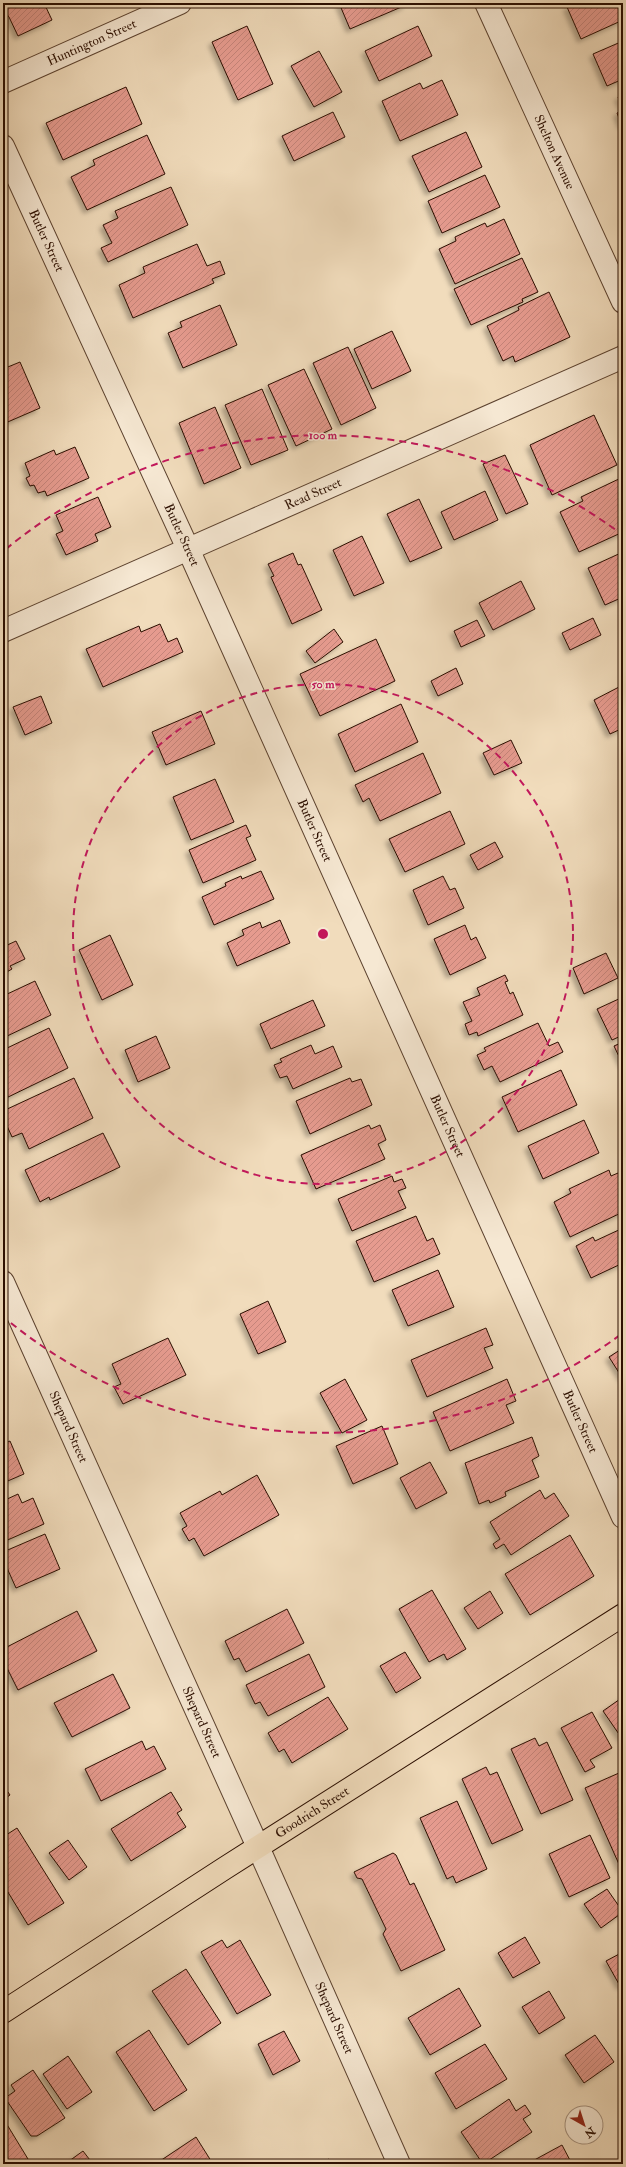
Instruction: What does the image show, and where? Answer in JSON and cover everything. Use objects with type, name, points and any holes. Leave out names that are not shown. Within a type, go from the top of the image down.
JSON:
[{"type":"main road","name":"Goodrich Street","points":[[3,2012],[258,1847],[623,1615]]},
{"type":"street","name":"Huntington Street","points":[[3,82],[180,3]]},
{"type":"street","name":"Shelton Avenue","points":[[486,3],[623,302]]},
{"type":"street","name":"Butler Street","points":[[3,146],[189,551],[623,1517]]},
{"type":"street","name":"Read Street","points":[[3,631],[189,551],[623,357]]},
{"type":"street","name":"Shepard Street","points":[[3,1282],[258,1847],[399,2164]]},
{"type":"building","points":[[3,3],[44,3],[52,20],[18,36],[9,17],[3,10]]},
{"type":"building","points":[[339,3],[406,3],[406,5],[350,29]]},
{"type":"building","points":[[576,3],[623,3],[623,20],[581,39],[567,7]]},
{"type":"building","points":[[247,26],[273,84],[238,100],[212,42]]},
{"type":"building","points":[[418,26],[432,56],[379,81],[365,51]]},
{"type":"building","points":[[623,41],[623,79],[607,86],[593,54]]},
{"type":"building","points":[[319,51],[342,92],[314,107],[291,66]]},
{"type":"building","points":[[442,80],[458,115],[400,141],[382,101],[420,83],[423,89]]},
{"type":"building","points":[[126,87],[142,124],[63,160],[46,123]]},
{"type":"building","points":[[623,95],[623,109],[618,97]]},
{"type":"building","points":[[623,110],[623,125],[622,126],[617,113]]},
{"type":"building","points":[[333,112],[345,137],[294,161],[282,136]]},
{"type":"building","points":[[466,132],[482,167],[429,192],[412,156]]},
{"type":"building","points":[[147,135],[165,174],[87,210],[71,177],[95,165],[93,160]]},
{"type":"building","points":[[485,175],[500,207],[442,233],[428,201]]},
{"type":"building","points":[[171,187],[188,225],[108,262],[101,248],[112,243],[103,225],[118,218],[115,211]]},
{"type":"building","points":[[504,219],[520,254],[455,284],[439,249],[456,241],[455,237],[485,223],[487,227]]},
{"type":"building","points":[[197,244],[207,266],[220,261],[225,274],[212,279],[214,283],[133,318],[119,285],[145,273],[143,267]]},
{"type":"building","points":[[522,258],[538,292],[522,299],[523,302],[471,325],[454,289]]},
{"type":"building","points":[[549,292],[570,337],[515,362],[513,356],[503,361],[487,326],[519,310],[518,307]]},
{"type":"building","points":[[220,305],[237,345],[183,368],[168,333],[182,327],[180,322]]},
{"type":"building","points":[[392,331],[411,371],[372,389],[354,349]]},
{"type":"building","points":[[348,347],[376,408],[341,425],[313,363]]},
{"type":"building","points":[[20,362],[40,408],[3,424],[3,369]]},
{"type":"building","points":[[304,369],[332,429],[296,446],[268,385]]},
{"type":"building","points":[[262,389],[288,450],[251,465],[225,405]]},
{"type":"building","points":[[215,407],[241,468],[204,484],[179,423]]},
{"type":"building","points":[[594,415],[617,465],[552,495],[530,445]]},
{"type":"building","points":[[75,447],[89,478],[47,496],[45,491],[38,493],[34,485],[30,486],[26,478],[30,476],[25,463],[54,450],[56,455]]},
{"type":"building","points":[[505,455],[528,504],[506,514],[483,464]]},
{"type":"building","points":[[623,477],[623,532],[579,552],[560,512],[583,501],[581,497]]},
{"type":"building","points":[[485,491],[498,520],[454,540],[441,512]]},
{"type":"building","points":[[98,497],[111,527],[95,534],[98,541],[66,555],[56,534],[63,531],[56,515]]},
{"type":"building","points":[[419,499],[442,548],[410,562],[387,514]]},
{"type":"building","points":[[362,536],[384,583],[354,596],[333,550]]},
{"type":"building","points":[[623,552],[623,597],[605,605],[588,568]]},
{"type":"building","points":[[293,553],[298,565],[301,564],[322,610],[292,624],[271,577],[274,576],[268,564]]},
{"type":"building","points":[[521,581],[535,609],[493,630],[479,603]]},
{"type":"building","points":[[593,618],[601,635],[570,650],[562,633]]},
{"type":"building","points":[[477,620],[485,636],[461,647],[454,631]]},
{"type":"building","points":[[160,624],[168,642],[177,638],[183,652],[103,687],[86,649],[139,626],[141,632]]},
{"type":"building","points":[[334,629],[343,642],[315,663],[306,651]]},
{"type":"building","points":[[376,639],[395,681],[320,716],[300,674]]},
{"type":"building","points":[[456,668],[463,684],[438,696],[431,681]]},
{"type":"building","points":[[619,687],[623,696],[623,728],[610,734],[594,700]]},
{"type":"building","points":[[41,696],[52,723],[25,735],[13,707]]},
{"type":"building","points":[[401,704],[418,742],[355,772],[338,734]]},
{"type":"building","points":[[201,711],[215,744],[166,765],[152,732]]},
{"type":"building","points":[[511,740],[522,763],[494,775],[483,753]]},
{"type":"building","points":[[423,753],[441,793],[380,821],[369,798],[363,802],[355,785]]},
{"type":"building","points":[[215,779],[234,822],[191,840],[173,797]]},
{"type":"building","points":[[450,811],[465,844],[405,872],[389,839]]},
{"type":"building","points":[[246,825],[251,836],[246,838],[256,860],[203,883],[189,850]]},
{"type":"building","points":[[495,842],[503,857],[478,870],[470,855]]},
{"type":"building","points":[[261,871],[274,899],[214,925],[202,897],[226,886],[225,883],[241,876],[242,879]]},
{"type":"building","points":[[443,876],[450,890],[455,888],[464,908],[428,925],[413,890]]},
{"type":"building","points":[[280,920],[290,943],[237,966],[227,943],[244,935],[242,930],[260,922],[262,928]]},
{"type":"building","points":[[465,925],[471,940],[476,937],[486,958],[450,975],[434,939]]},
{"type":"building","points":[[110,935],[133,985],[102,1000],[79,950]]},
{"type":"building","points":[[16,941],[25,959],[10,966],[12,969],[3,974],[3,947]]},
{"type":"building","points":[[606,953],[618,978],[584,994],[573,968]]},
{"type":"building","points":[[505,975],[508,981],[505,982],[510,994],[513,992],[523,1015],[478,1036],[477,1032],[469,1035],[465,1024],[472,1021],[463,1002],[480,995],[477,988]]},
{"type":"building","points":[[35,981],[51,1015],[3,1038],[3,996]]},
{"type":"building","points":[[623,997],[623,1035],[612,1040],[597,1009]]},
{"type":"building","points":[[313,1000],[325,1026],[271,1049],[260,1024]]},
{"type":"building","points":[[538,1023],[549,1046],[558,1042],[563,1052],[500,1082],[492,1066],[484,1070],[477,1055],[486,1051],[484,1048]]},
{"type":"building","points":[[49,1028],[68,1068],[4,1099],[3,1050]]},
{"type":"building","points":[[156,1036],[170,1068],[138,1082],[125,1050]]},
{"type":"building","points":[[623,1042],[623,1065],[614,1046]]},
{"type":"building","points":[[311,1045],[315,1054],[333,1046],[342,1067],[293,1089],[287,1076],[280,1078],[274,1065],[282,1062],[280,1059]]},
{"type":"building","points":[[561,1070],[577,1105],[518,1132],[502,1097]]},
{"type":"building","points":[[74,1078],[93,1118],[29,1149],[22,1133],[12,1137],[3,1117],[3,1111]]},
{"type":"building","points":[[350,1078],[352,1082],[361,1079],[372,1105],[310,1134],[296,1101]]},
{"type":"building","points":[[584,1120],[599,1153],[543,1179],[528,1146]]},
{"type":"building","points":[[369,1125],[371,1129],[380,1125],[386,1140],[378,1144],[385,1159],[316,1189],[301,1155]]},
{"type":"building","points":[[103,1133],[120,1167],[50,1200],[49,1197],[40,1202],[25,1170]]},
{"type":"building","points":[[609,1170],[611,1176],[618,1173],[623,1183],[623,1212],[570,1237],[554,1202],[571,1193],[569,1189]]},
{"type":"building","points":[[392,1176],[394,1182],[402,1179],[406,1188],[398,1191],[406,1208],[352,1231],[338,1199]]},
{"type":"building","points":[[416,1216],[427,1241],[433,1238],[440,1254],[374,1282],[356,1241]]},
{"type":"building","points":[[623,1228],[623,1263],[591,1278],[576,1246],[593,1237],[595,1241]]},
{"type":"building","points":[[438,1270],[454,1307],[408,1326],[392,1290]]},
{"type":"building","points":[[268,1301],[286,1342],[258,1354],[240,1314]]},
{"type":"building","points":[[486,1328],[493,1345],[484,1348],[493,1368],[427,1397],[411,1360]]},
{"type":"building","points":[[168,1338],[186,1375],[123,1404],[114,1387],[121,1384],[112,1364]]},
{"type":"building","points":[[623,1348],[623,1379],[609,1357]]},
{"type":"building","points":[[345,1379],[367,1420],[342,1433],[320,1393]]},
{"type":"building","points":[[507,1379],[516,1401],[506,1405],[514,1423],[450,1451],[433,1412]]},
{"type":"building","points":[[382,1426],[398,1464],[353,1484],[336,1446]]},
{"type":"building","points":[[532,1437],[539,1456],[532,1460],[539,1477],[505,1492],[506,1496],[490,1503],[489,1500],[479,1504],[465,1463]]},
{"type":"building","points":[[10,1441],[24,1474],[3,1483],[3,1444]]},
{"type":"building","points":[[430,1462],[447,1493],[416,1509],[400,1478]]},
{"type":"building","points":[[257,1475],[279,1515],[204,1556],[194,1538],[189,1541],[182,1529],[187,1526],[180,1513],[220,1491],[222,1495]]},
{"type":"building","points":[[540,1490],[545,1499],[554,1493],[569,1516],[511,1555],[504,1544],[496,1549],[493,1544],[500,1539],[490,1522]]},
{"type":"building","points":[[18,1494],[22,1503],[33,1498],[44,1524],[3,1542],[3,1501]]},
{"type":"building","points":[[45,1534],[60,1569],[16,1588],[3,1559],[3,1552]]},
{"type":"building","points":[[570,1535],[594,1576],[530,1615],[505,1574]]},
{"type":"building","points":[[432,1590],[466,1649],[447,1660],[444,1654],[429,1662],[399,1609]]},
{"type":"building","points":[[490,1591],[503,1613],[478,1629],[464,1608]]},
{"type":"building","points":[[287,1609],[304,1643],[246,1672],[239,1658],[234,1660],[225,1641]]},
{"type":"building","points":[[77,1611],[97,1651],[18,1690],[3,1660],[3,1649]]},
{"type":"building","points":[[405,1652],[421,1678],[396,1693],[380,1666]]},
{"type":"building","points":[[309,1654],[325,1687],[268,1716],[260,1702],[255,1704],[246,1685]]},
{"type":"building","points":[[113,1674],[130,1708],[72,1737],[54,1703]]},
{"type":"building","points":[[328,1697],[348,1729],[292,1763],[284,1749],[279,1752],[268,1733]]},
{"type":"building","points":[[623,1697],[623,1740],[603,1711]]},
{"type":"building","points":[[592,1712],[612,1748],[590,1760],[595,1767],[585,1772],[561,1728]]},
{"type":"building","points":[[535,1738],[539,1746],[547,1742],[573,1800],[541,1814],[511,1749]]},
{"type":"building","points":[[142,1741],[146,1750],[154,1746],[166,1769],[101,1801],[85,1769]]},
{"type":"building","points":[[486,1767],[490,1775],[497,1772],[523,1830],[492,1844],[462,1779]]},
{"type":"building","points":[[619,1773],[623,1781],[622,1871],[585,1788]]},
{"type":"building","points":[[3,1785],[10,1795],[3,1800]]},
{"type":"building","points":[[171,1792],[182,1810],[177,1813],[186,1827],[131,1861],[111,1829]]},
{"type":"building","points":[[457,1801],[487,1869],[456,1883],[453,1876],[447,1879],[420,1818]]},
{"type":"building","points":[[17,1828],[64,1903],[28,1925],[3,1884],[3,1837]]},
{"type":"building","points":[[590,1835],[610,1878],[569,1897],[549,1854]]},
{"type":"building","points":[[68,1840],[87,1867],[69,1880],[49,1853]]},
{"type":"building","points":[[393,1853],[396,1855],[410,1885],[414,1883],[445,1950],[401,1971],[383,1934],[386,1929],[362,1879],[357,1878],[354,1872]]},
{"type":"building","points":[[607,1889],[623,1912],[601,1928],[584,1904]]},
{"type":"building","points":[[525,1937],[540,1963],[513,1978],[498,1953]]},
{"type":"building","points":[[222,1940],[227,1948],[240,1940],[271,1995],[237,2014],[201,1952]]},
{"type":"building","points":[[623,1952],[623,1985],[620,1986],[606,1961]]},
{"type":"building","points":[[186,1969],[221,2023],[188,2045],[152,1991]]},
{"type":"building","points":[[459,1988],[481,2026],[430,2055],[408,2018]]},
{"type":"building","points":[[549,1991],[565,2018],[539,2034],[522,2007]]},
{"type":"building","points":[[149,2030],[187,2090],[154,2111],[116,2052]]},
{"type":"building","points":[[284,2031],[300,2061],[273,2075],[258,2044]]},
{"type":"building","points":[[595,2035],[614,2062],[584,2083],[565,2055]]},
{"type":"building","points":[[485,2044],[507,2079],[456,2109],[435,2073]]},
{"type":"building","points":[[68,2056],[92,2092],[67,2109],[43,2074]]},
{"type":"building","points":[[33,2070],[65,2118],[37,2136],[31,2136],[5,2098],[15,2091],[11,2085]]},
{"type":"building","points":[[509,2099],[516,2111],[525,2105],[531,2114],[523,2119],[532,2132],[483,2164],[461,2132]]},
{"type":"building","points":[[3,2118],[28,2159],[19,2164],[3,2164]]},
{"type":"building","points":[[196,2137],[213,2164],[162,2164],[160,2161]]},
{"type":"building","points":[[562,2145],[572,2164],[527,2164]]},
{"type":"building","points":[[83,2151],[93,2164],[65,2164]]},
{"type":"building","points":[[329,2159],[332,2164],[320,2164]]}]
